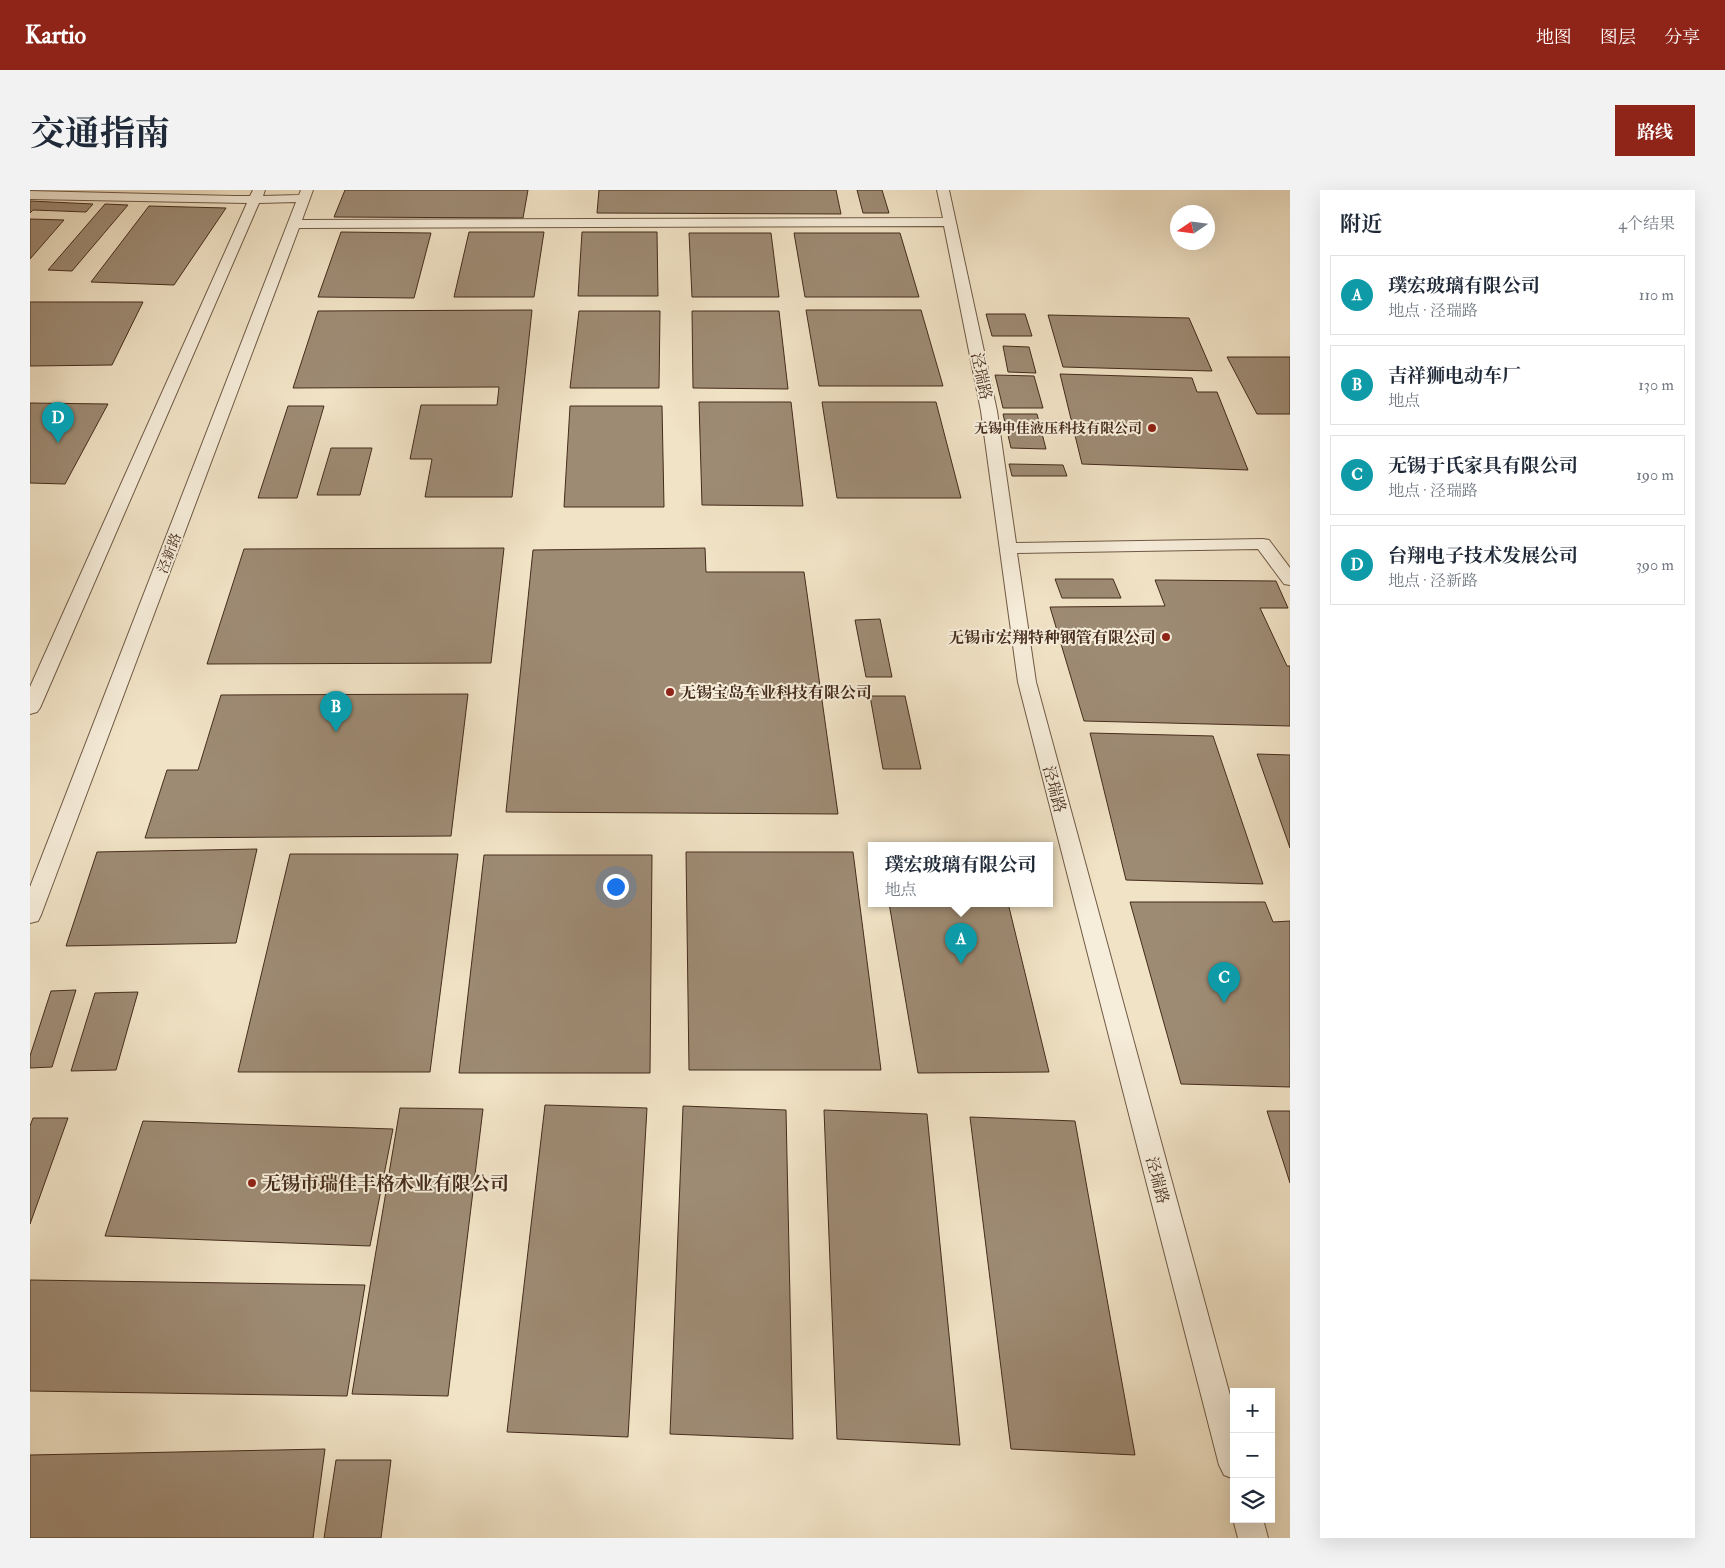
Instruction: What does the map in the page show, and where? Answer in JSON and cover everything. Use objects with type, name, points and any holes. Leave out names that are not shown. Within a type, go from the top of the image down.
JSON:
[{"type":"street","name":"泾瑞路","points":[[943,190],[989,411],[1027,682],[1230,1450]]},
{"type":"street","points":[[30,195],[306,194]]},
{"type":"street","name":"泾新路","points":[[30,915],[306,194]]},
{"type":"street","points":[[30,708],[256,195]]},
{"type":"street","points":[[294,224],[949,222]]},
{"type":"street","points":[[1008,548],[1263,544],[1290,580]]},
{"type":"street","points":[[1249,1523],[1253,1538]]},
{"type":"building","points":[[345,190],[528,190],[523,218],[334,217]]},
{"type":"building","points":[[599,190],[836,190],[841,214],[597,213]]},
{"type":"building","points":[[857,190],[882,190],[889,213],[863,213]]},
{"type":"building","points":[[30,201],[93,204],[86,212],[33,210],[30,213]]},
{"type":"building","points":[[105,204],[128,205],[72,271],[48,270]]},
{"type":"building","points":[[149,206],[226,208],[174,285],[91,282]]},
{"type":"building","points":[[30,219],[64,220],[30,259]]},
{"type":"building","points":[[341,232],[431,233],[414,298],[318,297]]},
{"type":"building","points":[[469,232],[544,232],[534,297],[454,297]]},
{"type":"building","points":[[582,232],[657,232],[658,296],[578,296]]},
{"type":"building","points":[[689,233],[771,233],[779,297],[692,297]]},
{"type":"building","points":[[794,233],[900,233],[919,297],[805,297]]},
{"type":"building","points":[[30,302],[143,302],[112,365],[30,366]]},
{"type":"building","points":[[532,310],[512,497],[425,497],[432,459],[410,459],[421,405],[497,405],[499,387],[293,388],[318,311]]},
{"type":"building","points":[[806,310],[921,310],[943,386],[819,386]]},
{"type":"building","points":[[579,311],[660,311],[659,388],[570,388]]},
{"type":"building","points":[[692,311],[779,311],[788,389],[693,388]]},
{"type":"building","points":[[986,314],[1025,314],[1032,336],[992,336]]},
{"type":"building","points":[[1048,315],[1189,318],[1212,371],[1063,367]]},
{"type":"building","points":[[1003,346],[1029,347],[1036,373],[1008,372]]},
{"type":"building","points":[[1227,357],[1290,357],[1290,414],[1257,414]]},
{"type":"building","name":"无锡申佳液压科技有限公司","points":[[1060,374],[1192,378],[1197,392],[1217,392],[1248,470],[1082,464]]},
{"type":"building","points":[[995,375],[1034,376],[1043,408],[1003,408]]},
{"type":"building","points":[[699,402],[791,402],[803,506],[702,505]]},
{"type":"building","points":[[822,402],[936,402],[961,498],[837,498]]},
{"type":"building","points":[[30,403],[108,404],[65,484],[30,483]]},
{"type":"building","points":[[288,406],[324,406],[297,498],[258,498]]},
{"type":"building","points":[[570,406],[662,406],[664,507],[564,507]]},
{"type":"building","points":[[1003,414],[1037,414],[1046,449],[1011,448]]},
{"type":"building","points":[[331,448],[372,448],[360,495],[317,495]]},
{"type":"building","points":[[1009,464],[1063,465],[1067,476],[1012,476]]},
{"type":"building","points":[[504,548],[491,663],[207,664],[244,549]]},
{"type":"building","name":"无锡宝岛车业科技有限公司","points":[[705,548],[706,572],[804,572],[838,814],[506,812],[533,550]]},
{"type":"building","points":[[1055,579],[1113,579],[1121,598],[1062,598]]},
{"type":"building","name":"无锡市宏翔特种钢管有限公司","points":[[1155,580],[1276,581],[1288,608],[1260,608],[1287,666],[1290,666],[1290,726],[1084,721],[1050,607],[1165,606]]},
{"type":"building","points":[[880,619],[892,677],[866,677],[855,620]]},
{"type":"building","points":[[468,694],[451,836],[145,838],[167,770],[198,770],[221,695]]},
{"type":"building","points":[[870,696],[905,696],[921,769],[883,769]]},
{"type":"building","points":[[1090,733],[1213,736],[1263,884],[1126,880]]},
{"type":"building","points":[[1257,754],[1290,755],[1290,848]]},
{"type":"building","points":[[257,849],[236,943],[66,946],[97,852]]},
{"type":"building","points":[[686,852],[853,852],[881,1070],[689,1070]]},
{"type":"building","points":[[290,854],[458,854],[430,1072],[238,1072]]},
{"type":"building","points":[[484,855],[652,855],[650,1073],[459,1073]]},
{"type":"building","points":[[1130,902],[1265,902],[1273,922],[1290,921],[1290,1087],[1181,1084]]},
{"type":"building","points":[[890,907],[1009,907],[1049,1072],[918,1073]]},
{"type":"building","points":[[76,990],[52,1067],[30,1068],[30,1056],[51,991]]},
{"type":"building","points":[[138,992],[116,1070],[71,1071],[95,993]]},
{"type":"building","points":[[545,1105],[647,1108],[628,1437],[507,1432]]},
{"type":"building","points":[[683,1106],[786,1110],[793,1439],[670,1434]]},
{"type":"building","points":[[400,1108],[483,1109],[448,1396],[352,1394]]},
{"type":"building","points":[[824,1110],[927,1114],[960,1445],[837,1439]]},
{"type":"building","points":[[1267,1111],[1290,1111],[1290,1183]]},
{"type":"building","points":[[970,1117],[1075,1121],[1135,1455],[1011,1449]]},
{"type":"building","points":[[33,1118],[68,1118],[30,1224],[30,1126]]},
{"type":"building","name":"无锡市瑞佳丰格木业有限公司","points":[[143,1121],[393,1129],[370,1246],[105,1236]]},
{"type":"building","points":[[30,1280],[365,1285],[347,1396],[30,1391]]},
{"type":"building","points":[[325,1449],[313,1538],[30,1538],[30,1455]]},
{"type":"building","points":[[336,1460],[391,1460],[381,1538],[324,1538]]},
{"type":"place","name":"无锡申佳液压科技有限公司","points":[[1152,428]]},
{"type":"place","name":"台翔电子技术发展公司","points":[[58,443]]},
{"type":"place","name":"无锡市宏翔特种钢管有限公司","points":[[1166,637]]},
{"type":"place","name":"无锡宝岛车业科技有限公司","points":[[670,692]]},
{"type":"place","name":"吉祥狮电动车厂","points":[[336,732]]},
{"type":"place","name":"璞宏玻璃有限公司","points":[[961,964]]},
{"type":"place","name":"无锡于氏家具有限公司","points":[[1224,1003]]},
{"type":"place","name":"无锡市瑞佳丰格木业有限公司","points":[[252,1183]]}]
